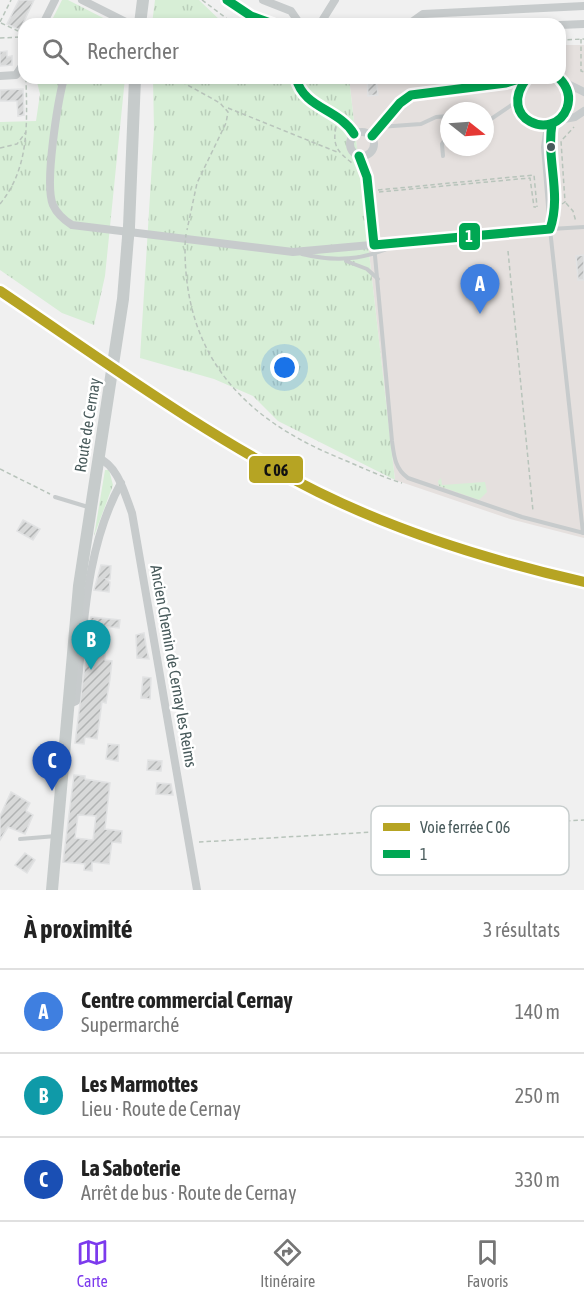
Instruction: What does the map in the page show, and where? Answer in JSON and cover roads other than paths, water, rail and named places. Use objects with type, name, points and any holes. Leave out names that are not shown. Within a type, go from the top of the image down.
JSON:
[{"type":"main road","points":[[141,18],[143,0]]},
{"type":"main road","name":"Route de Cernay","points":[[52,890],[79,586],[117,337],[128,232],[134,84]]},
{"type":"street","points":[[46,18],[55,0]]},
{"type":"street","points":[[82,0],[118,18]]},
{"type":"street","points":[[227,0],[258,18]]},
{"type":"street","points":[[263,0],[291,11],[296,18]]},
{"type":"street","points":[[324,18],[335,0]]},
{"type":"street","points":[[541,7],[552,0]]},
{"type":"street","points":[[418,18],[423,14],[584,6]]},
{"type":"street","points":[[566,25],[584,24]]},
{"type":"street","points":[[0,76],[16,75],[18,72]]},
{"type":"street","points":[[566,83],[584,92]]},
{"type":"street","points":[[62,84],[59,98],[50,188],[52,204],[61,218],[72,225],[292,252],[375,250],[400,244],[469,235],[550,229]]},
{"type":"street","points":[[297,84],[307,101],[341,116],[354,134]]},
{"type":"street","points":[[521,84],[516,101],[526,119],[552,123],[575,117],[584,111]]},
{"type":"street","points":[[552,123],[569,101],[563,84]]},
{"type":"street","points":[[362,131],[372,136],[374,144],[372,151],[359,156],[352,152],[349,144],[354,134],[362,131]]},
{"type":"street","points":[[359,156],[367,177],[375,250]]},
{"type":"street","name":"Ancien Chemin de Cernay les Reims","points":[[98,458],[104,460],[121,483],[132,513],[197,890]]},
{"type":"street","name":"Route de Cernay","points":[[67,705],[76,701],[94,552],[102,524],[121,483]]},
{"type":"lane","points":[[372,136],[400,103],[411,95],[498,84]]},
{"type":"lane","points":[[494,117],[516,101]]},
{"type":"lane","points":[[379,127],[421,124],[440,117]]},
{"type":"lane","points":[[339,260],[375,250],[392,441],[396,465],[401,473],[408,478],[522,517],[583,533],[543,147],[552,123]]},
{"type":"lane","points":[[550,229],[556,207],[550,141],[552,123]]},
{"type":"lane","points":[[550,229],[584,226]]},
{"type":"lane","points":[[292,252],[356,263],[378,279]]},
{"type":"lane","points":[[55,497],[90,508]]},
{"type":"lane","points":[[20,839],[57,836]]},
{"type":"place","name":"Centre commercial Cernay","points":[[480,314]]},
{"type":"place","name":"Les Marmottes","points":[[91,670]]},
{"type":"place","name":"La Saboterie","points":[[52,791]]}]
